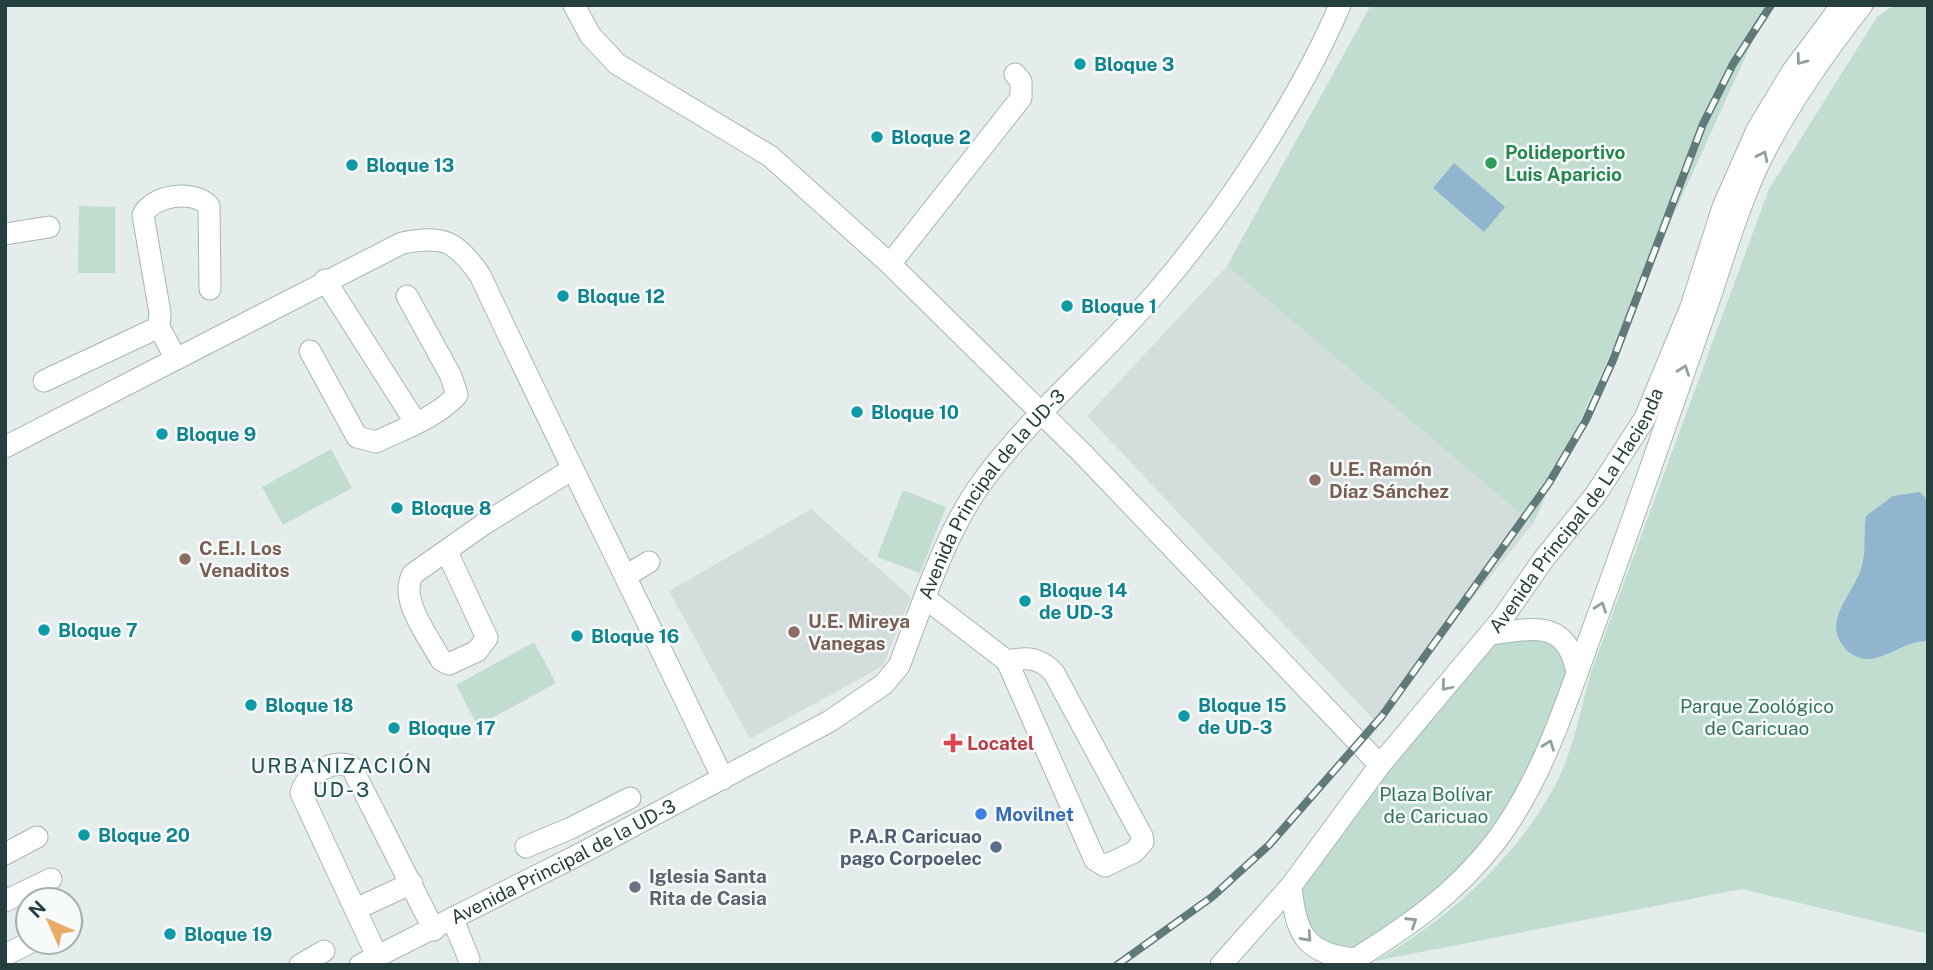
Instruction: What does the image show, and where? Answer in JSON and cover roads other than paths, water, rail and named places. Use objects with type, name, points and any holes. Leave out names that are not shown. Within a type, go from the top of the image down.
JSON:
[{"type":"street","points":[[575,5],[590,35],[617,64],[771,156],[890,264],[1083,454],[1380,765]]},
{"type":"street","name":"Avenida Principal de la UD-3","points":[[369,960],[444,925],[723,779],[830,721],[884,684],[899,666],[960,517],[985,478],[1161,288],[1234,192],[1242,162],[1292,97],[1340,5]]},
{"type":"street","name":"Avenida Principal de La Hacienda","points":[[1221,965],[1292,886],[1380,765],[1490,634],[1596,494],[1645,418],[1691,307],[1723,207],[1757,130],[1792,72],[1842,5]]},
{"type":"street","name":"Avenida Principal de La Hacienda","points":[[1350,962],[1437,905],[1498,839],[1541,767],[1649,475],[1664,423],[1744,196],[1765,150],[1796,98],[1862,5]]},
{"type":"street","points":[[890,264],[1021,99],[1021,81],[1015,74]]},
{"type":"street","points":[[176,359],[159,327],[160,313],[143,215],[147,205],[156,199],[195,197],[209,206],[210,289]]},
{"type":"street","points":[[5,234],[49,227]]},
{"type":"street","points":[[5,447],[325,280],[402,243],[428,238],[451,243],[466,255],[480,275],[571,470],[627,575],[723,779]]},
{"type":"street","points":[[325,280],[416,423]]},
{"type":"street","points":[[310,351],[357,437],[376,442],[416,423],[447,405],[457,395],[452,376],[407,296]]},
{"type":"street","points":[[44,381],[159,327]]},
{"type":"street","points":[[447,552],[487,638],[477,651],[449,664],[441,660],[408,596],[407,584],[413,574],[484,524],[571,470]]},
{"type":"street","points":[[627,575],[649,562]]},
{"type":"street","points":[[925,598],[1007,661],[1095,860],[1105,866],[1139,849],[1142,836],[1054,673],[1044,662],[1034,658],[1007,661]]},
{"type":"street","points":[[1490,634],[1535,628],[1549,630],[1562,637],[1573,650],[1577,672]]},
{"type":"street","points":[[1026,699],[1063,692]]},
{"type":"street","points":[[369,960],[356,909],[302,793],[310,776],[336,763],[351,766],[412,883],[473,963]]},
{"type":"street","points":[[526,847],[571,828],[629,798]]},
{"type":"street","points":[[571,828],[582,853]]},
{"type":"street","points":[[5,855],[37,838]]},
{"type":"street","points":[[5,901],[51,879]]},
{"type":"street","points":[[356,909],[412,883]]},
{"type":"street","points":[[1292,886],[1297,927],[1315,947],[1331,957],[1350,962]]},
{"type":"street","points":[[300,965],[324,951]]},
{"type":"water","points":[[1454,163],[1505,207],[1484,232],[1433,188]]},
{"type":"water","points":[[1919,492],[1928,500],[1928,641],[1912,643],[1874,658],[1857,657],[1844,647],[1836,627],[1841,608],[1863,562],[1866,516],[1893,496]]},
{"type":"railway","points":[[1117,965],[1212,897],[1269,845],[1382,716],[1549,483],[1586,420],[1613,360],[1703,124],[1733,64],[1771,5]]},
{"type":"place","name":"Bloque 3","points":[[1080,64]]},
{"type":"place","name":"Bloque 2","points":[[877,137]]},
{"type":"place","name":"Polideportivo Luis Aparicio","points":[[1491,163]]},
{"type":"place","name":"Bloque 13","points":[[352,165]]},
{"type":"place","name":"Bloque 12","points":[[563,296]]},
{"type":"place","name":"Bloque 1","points":[[1067,306]]},
{"type":"place","name":"Bloque 10","points":[[857,412]]},
{"type":"place","name":"Bloque 9","points":[[162,434]]},
{"type":"place","name":"U.E. Ramón Díaz Sánchez","points":[[1315,480]]},
{"type":"place","name":"Bloque 8","points":[[397,508]]},
{"type":"place","name":"C.E.I. Los Venaditos","points":[[185,559]]},
{"type":"place","name":"Bloque 14 de UD-3","points":[[1025,601]]},
{"type":"place","name":"Bloque 7","points":[[44,630]]},
{"type":"place","name":"U.E. Mireya Vanegas","points":[[794,632]]},
{"type":"place","name":"Bloque 16","points":[[577,636]]},
{"type":"place","name":"Bloque 18","points":[[251,705]]},
{"type":"place","name":"Bloque 15 de UD-3","points":[[1184,716]]},
{"type":"place","name":"Bloque 17","points":[[394,728]]},
{"type":"place","name":"Locatel","points":[[953,743]]},
{"type":"place","name":"Movilnet","points":[[981,814]]},
{"type":"place","name":"Bloque 20","points":[[84,835]]},
{"type":"place","name":"P.A.R Caricuao pago Corpoelec","points":[[996,847]]},
{"type":"place","name":"Iglesia Santa Rita de Casia","points":[[635,887]]},
{"type":"place","name":"Bloque 19","points":[[170,934]]},
{"type":"district","name":"URBANIZACIÓN UD-3","points":[[342,778]]},
{"type":"park label","name":"Parque Zoológico de Caricuao","points":[[1757,717]]},
{"type":"park label","name":"Plaza Bolívar de Caricuao","points":[[1436,805]]}]
